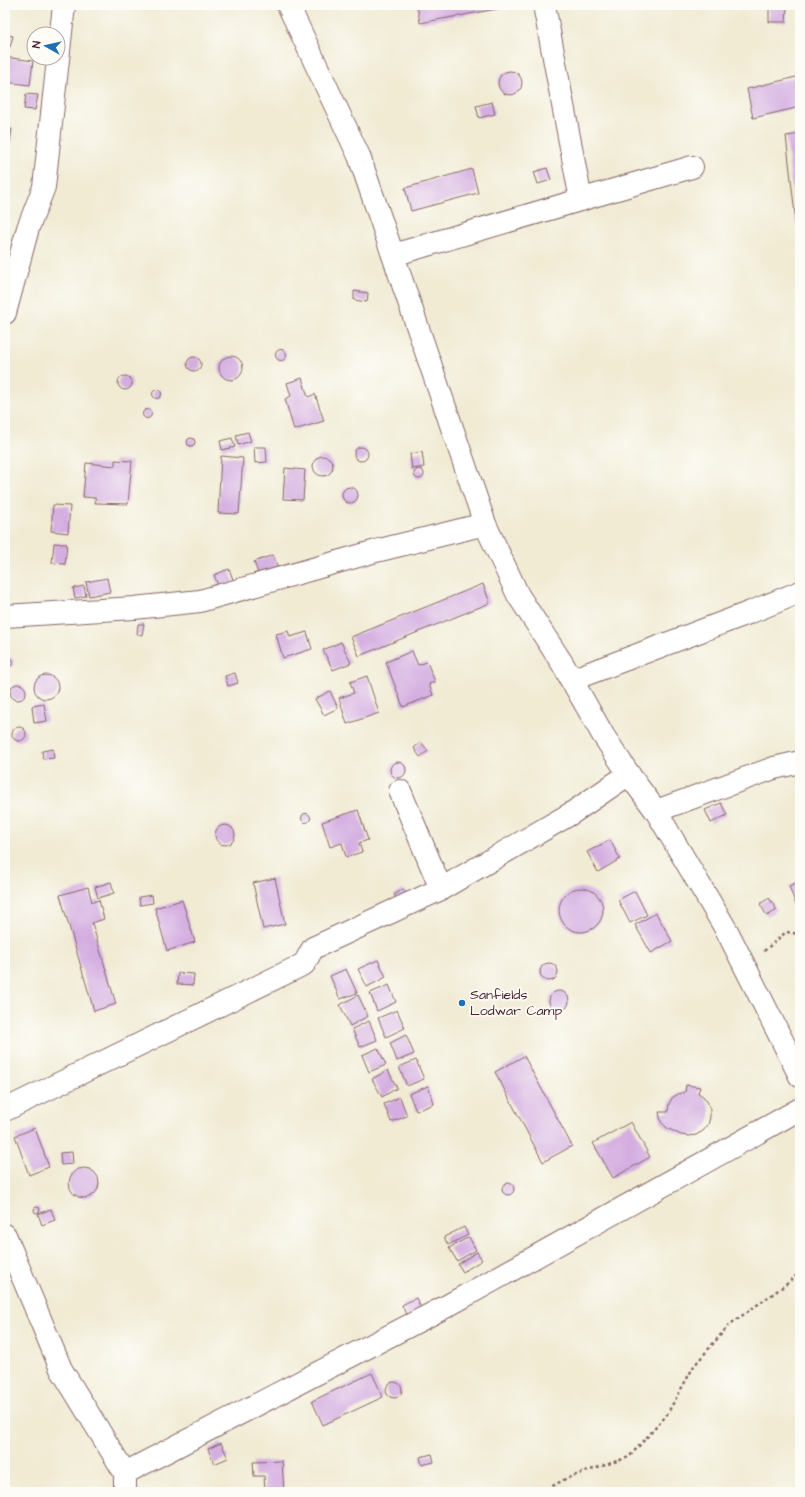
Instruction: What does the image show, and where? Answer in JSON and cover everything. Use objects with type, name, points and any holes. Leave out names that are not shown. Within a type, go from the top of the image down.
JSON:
[{"type":"street","points":[[5,313],[28,228],[44,187],[64,5]]},
{"type":"street","points":[[288,5],[359,156],[485,524],[518,594],[562,663],[603,736],[656,811],[726,931],[800,1076]]},
{"type":"street","points":[[544,5],[581,200]]},
{"type":"street","points":[[392,255],[692,167]]},
{"type":"street","points":[[5,616],[134,608],[200,601],[376,551],[485,524]]},
{"type":"street","points":[[571,680],[800,592]]},
{"type":"street","points":[[656,811],[774,768],[800,762]]},
{"type":"street","points":[[5,1110],[304,964],[313,948],[441,889],[572,813],[629,774]]},
{"type":"street","points":[[400,791],[441,889]]},
{"type":"street","points":[[5,1235],[61,1369],[125,1482],[447,1306],[800,1109]]},
{"type":"path","points":[[745,967],[786,932],[800,934]]},
{"type":"path","points":[[542,1492],[568,1478],[629,1457],[666,1416],[694,1366],[729,1325],[788,1283],[800,1272]]},
{"type":"building","points":[[417,5],[501,5],[502,8],[420,23]]},
{"type":"building","points":[[769,5],[787,7],[786,22],[769,22]]},
{"type":"building","points":[[5,34],[13,36],[10,47],[5,45]]},
{"type":"building","points":[[5,57],[26,60],[26,66],[32,66],[30,85],[5,82]]},
{"type":"building","points":[[510,71],[519,74],[522,83],[519,92],[510,95],[501,92],[498,83],[501,74]]},
{"type":"building","points":[[800,76],[800,107],[753,118],[747,89]]},
{"type":"building","points":[[26,94],[38,95],[35,110],[24,109]]},
{"type":"building","points":[[492,102],[495,114],[479,118],[476,106]]},
{"type":"building","points":[[5,128],[12,129],[8,154],[5,154]]},
{"type":"building","points":[[800,134],[800,223],[796,223],[786,136]]},
{"type":"building","points":[[547,168],[551,180],[538,184],[534,172]]},
{"type":"building","points":[[472,169],[478,193],[411,211],[405,188]]},
{"type":"building","points":[[354,291],[368,293],[367,302],[354,300]]},
{"type":"building","points":[[279,350],[283,350],[285,351],[285,359],[279,360],[276,357],[276,353]]},
{"type":"building","points":[[231,356],[236,357],[242,363],[242,373],[236,379],[231,380],[226,379],[220,373],[219,368],[220,363],[226,357]]},
{"type":"building","points":[[191,357],[197,357],[201,361],[201,367],[197,371],[191,371],[187,367],[187,361]]},
{"type":"building","points":[[125,376],[130,378],[132,383],[130,388],[125,390],[120,388],[118,383],[120,378]]},
{"type":"building","points":[[302,378],[308,397],[315,394],[324,421],[294,430],[285,399],[291,396],[287,383]]},
{"type":"building","points":[[155,390],[159,390],[161,394],[159,398],[155,398],[153,396],[153,392]]},
{"type":"building","points":[[145,410],[149,410],[151,414],[149,418],[145,418],[143,416],[143,412]]},
{"type":"building","points":[[248,432],[251,441],[238,445],[236,435]]},
{"type":"building","points":[[191,438],[194,439],[194,445],[191,446],[188,445],[187,442],[188,439]]},
{"type":"building","points":[[232,438],[235,447],[222,450],[220,441]]},
{"type":"building","points":[[254,447],[266,447],[267,462],[255,463]]},
{"type":"building","points":[[358,447],[364,447],[368,451],[368,457],[364,461],[358,461],[354,457],[354,451]]},
{"type":"building","points":[[422,452],[424,467],[412,469],[410,454]]},
{"type":"building","points":[[221,456],[243,458],[239,514],[218,513]]},
{"type":"building","points":[[323,456],[330,459],[333,466],[330,473],[323,476],[316,473],[313,466],[316,459]]},
{"type":"building","points":[[115,460],[132,461],[128,504],[95,503],[96,498],[83,497],[86,463],[115,466]]},
{"type":"building","points":[[285,468],[305,470],[303,500],[283,499]]},
{"type":"building","points":[[419,469],[424,474],[419,479],[414,474]]},
{"type":"building","points":[[347,487],[353,487],[358,492],[356,501],[353,503],[347,503],[342,498],[342,492]]},
{"type":"building","points":[[53,505],[70,506],[68,533],[51,531]]},
{"type":"building","points":[[54,543],[67,544],[65,564],[52,563]]},
{"type":"building","points":[[273,555],[278,568],[259,576],[254,562]]},
{"type":"building","points":[[229,569],[234,582],[219,588],[214,575]]},
{"type":"building","points":[[107,578],[110,592],[89,596],[86,582]]},
{"type":"building","points":[[483,584],[490,603],[359,656],[351,637]]},
{"type":"building","points":[[84,586],[86,596],[75,598],[73,588]]},
{"type":"building","points":[[138,624],[144,624],[142,635],[137,634]]},
{"type":"building","points":[[288,631],[290,637],[307,632],[312,649],[283,658],[276,634]]},
{"type":"building","points":[[341,642],[351,663],[333,670],[323,650]]},
{"type":"building","points":[[412,651],[418,665],[427,662],[435,682],[429,684],[433,695],[403,707],[386,662]]},
{"type":"building","points":[[7,658],[11,658],[13,662],[11,666],[7,666],[5,664],[5,660]]},
{"type":"building","points":[[235,673],[238,683],[228,686],[225,676]]},
{"type":"building","points":[[46,675],[54,679],[58,687],[54,695],[46,699],[38,695],[34,687],[38,679]]},
{"type":"building","points":[[367,676],[379,713],[347,724],[339,698],[354,693],[350,682]]},
{"type":"building","points":[[18,684],[25,689],[26,692],[21,699],[18,700],[11,695],[10,692],[15,685]]},
{"type":"building","points":[[330,691],[338,708],[324,715],[315,699]]},
{"type":"building","points":[[44,704],[47,721],[34,723],[32,706]]},
{"type":"building","points":[[19,727],[24,729],[26,734],[24,739],[19,741],[14,739],[12,734],[14,729]]},
{"type":"building","points":[[421,742],[428,751],[420,757],[414,748]]},
{"type":"building","points":[[53,749],[54,758],[43,759],[42,751]]},
{"type":"building","points":[[398,762],[404,764],[406,770],[404,776],[398,778],[392,776],[390,770],[392,764]]},
{"type":"building","points":[[721,803],[727,815],[711,823],[705,810]]},
{"type":"building","points":[[358,810],[368,840],[359,843],[362,852],[346,857],[342,843],[330,847],[322,822]]},
{"type":"building","points":[[306,813],[311,818],[306,823],[301,818]]},
{"type":"building","points":[[225,825],[232,828],[235,835],[232,842],[225,845],[218,842],[215,835],[218,828]]},
{"type":"building","points":[[610,840],[620,859],[598,872],[587,852]]},
{"type":"building","points":[[275,878],[285,924],[263,929],[253,883]]},
{"type":"building","points":[[800,881],[800,903],[796,905],[789,886]]},
{"type":"building","points":[[111,882],[114,893],[98,898],[95,887]]},
{"type":"building","points":[[88,887],[92,902],[99,900],[104,919],[92,923],[116,1004],[94,1011],[60,895]]},
{"type":"building","points":[[581,888],[593,892],[599,898],[603,910],[599,922],[593,928],[581,932],[569,928],[563,922],[559,910],[563,898],[569,892]]},
{"type":"building","points":[[403,889],[408,895],[399,902],[394,895]]},
{"type":"building","points":[[635,891],[647,915],[630,923],[618,900]]},
{"type":"building","points":[[152,895],[153,903],[140,905],[139,897]]},
{"type":"building","points":[[769,898],[777,910],[767,916],[760,904]]},
{"type":"building","points":[[182,900],[195,942],[167,951],[155,908]]},
{"type":"building","points":[[656,913],[672,941],[651,953],[635,925]]},
{"type":"building","points":[[378,960],[386,977],[367,987],[358,969]]},
{"type":"building","points":[[545,963],[553,963],[558,968],[556,979],[553,981],[545,981],[540,976],[540,968]]},
{"type":"building","points":[[346,969],[357,993],[340,999],[330,976]]},
{"type":"building","points":[[178,973],[194,974],[193,985],[177,984]]},
{"type":"building","points":[[389,985],[396,1002],[377,1011],[370,993]]},
{"type":"building","points":[[559,991],[566,994],[569,1001],[566,1008],[559,1011],[552,1008],[549,1001],[552,994]]},
{"type":"building","points":[[358,995],[368,1016],[350,1026],[340,1005]]},
{"type":"building","points":[[397,1010],[405,1028],[386,1037],[378,1018]]},
{"type":"building","points":[[369,1021],[377,1040],[360,1047],[352,1029]]},
{"type":"building","points":[[406,1035],[414,1054],[397,1061],[390,1043]]},
{"type":"building","points":[[378,1048],[386,1065],[369,1072],[362,1055]]},
{"type":"building","points":[[524,1056],[572,1146],[543,1162],[495,1072]]},
{"type":"building","points":[[416,1060],[424,1079],[407,1086],[399,1067]]},
{"type":"building","points":[[388,1070],[397,1088],[382,1097],[372,1079]]},
{"type":"building","points":[[686,1085],[700,1087],[698,1093],[704,1097],[710,1110],[708,1125],[703,1131],[696,1135],[689,1136],[681,1135],[667,1128],[661,1122],[659,1112],[668,1112],[669,1104],[672,1098],[685,1092]]},
{"type":"building","points":[[428,1086],[434,1104],[416,1111],[409,1094]]},
{"type":"building","points":[[400,1097],[407,1116],[391,1122],[384,1104]]},
{"type":"building","points":[[631,1122],[650,1157],[613,1178],[593,1143]]},
{"type":"building","points":[[35,1128],[49,1167],[29,1175],[15,1136]]},
{"type":"building","points":[[72,1152],[73,1164],[61,1165],[60,1153]]},
{"type":"building","points":[[84,1168],[90,1169],[98,1177],[98,1189],[90,1197],[84,1198],[78,1197],[70,1189],[69,1183],[70,1177],[78,1169]]},
{"type":"building","points":[[506,1183],[510,1183],[514,1189],[510,1195],[506,1195],[502,1191],[502,1187]]},
{"type":"building","points":[[37,1207],[40,1210],[37,1213],[34,1210]]},
{"type":"building","points":[[51,1209],[55,1220],[42,1225],[38,1214]]},
{"type":"building","points":[[464,1227],[468,1235],[448,1245],[444,1237]]},
{"type":"building","points":[[469,1237],[476,1250],[457,1261],[449,1248]]},
{"type":"building","points":[[477,1252],[482,1260],[463,1272],[458,1264]]},
{"type":"building","points":[[416,1298],[422,1310],[407,1317],[402,1305]]},
{"type":"building","points":[[372,1373],[383,1397],[323,1425],[312,1401]]},
{"type":"building","points":[[391,1382],[397,1382],[402,1387],[400,1396],[397,1398],[391,1398],[386,1393],[386,1387]]},
{"type":"building","points":[[221,1443],[228,1458],[214,1464],[208,1449]]},
{"type":"building","points":[[432,1454],[434,1462],[422,1465],[420,1457]]},
{"type":"building","points":[[282,1461],[284,1492],[265,1492],[264,1476],[254,1476],[253,1462]]},
{"type":"place","name":"Sanfields Lodwar Camp","points":[[462,1003]]}]
